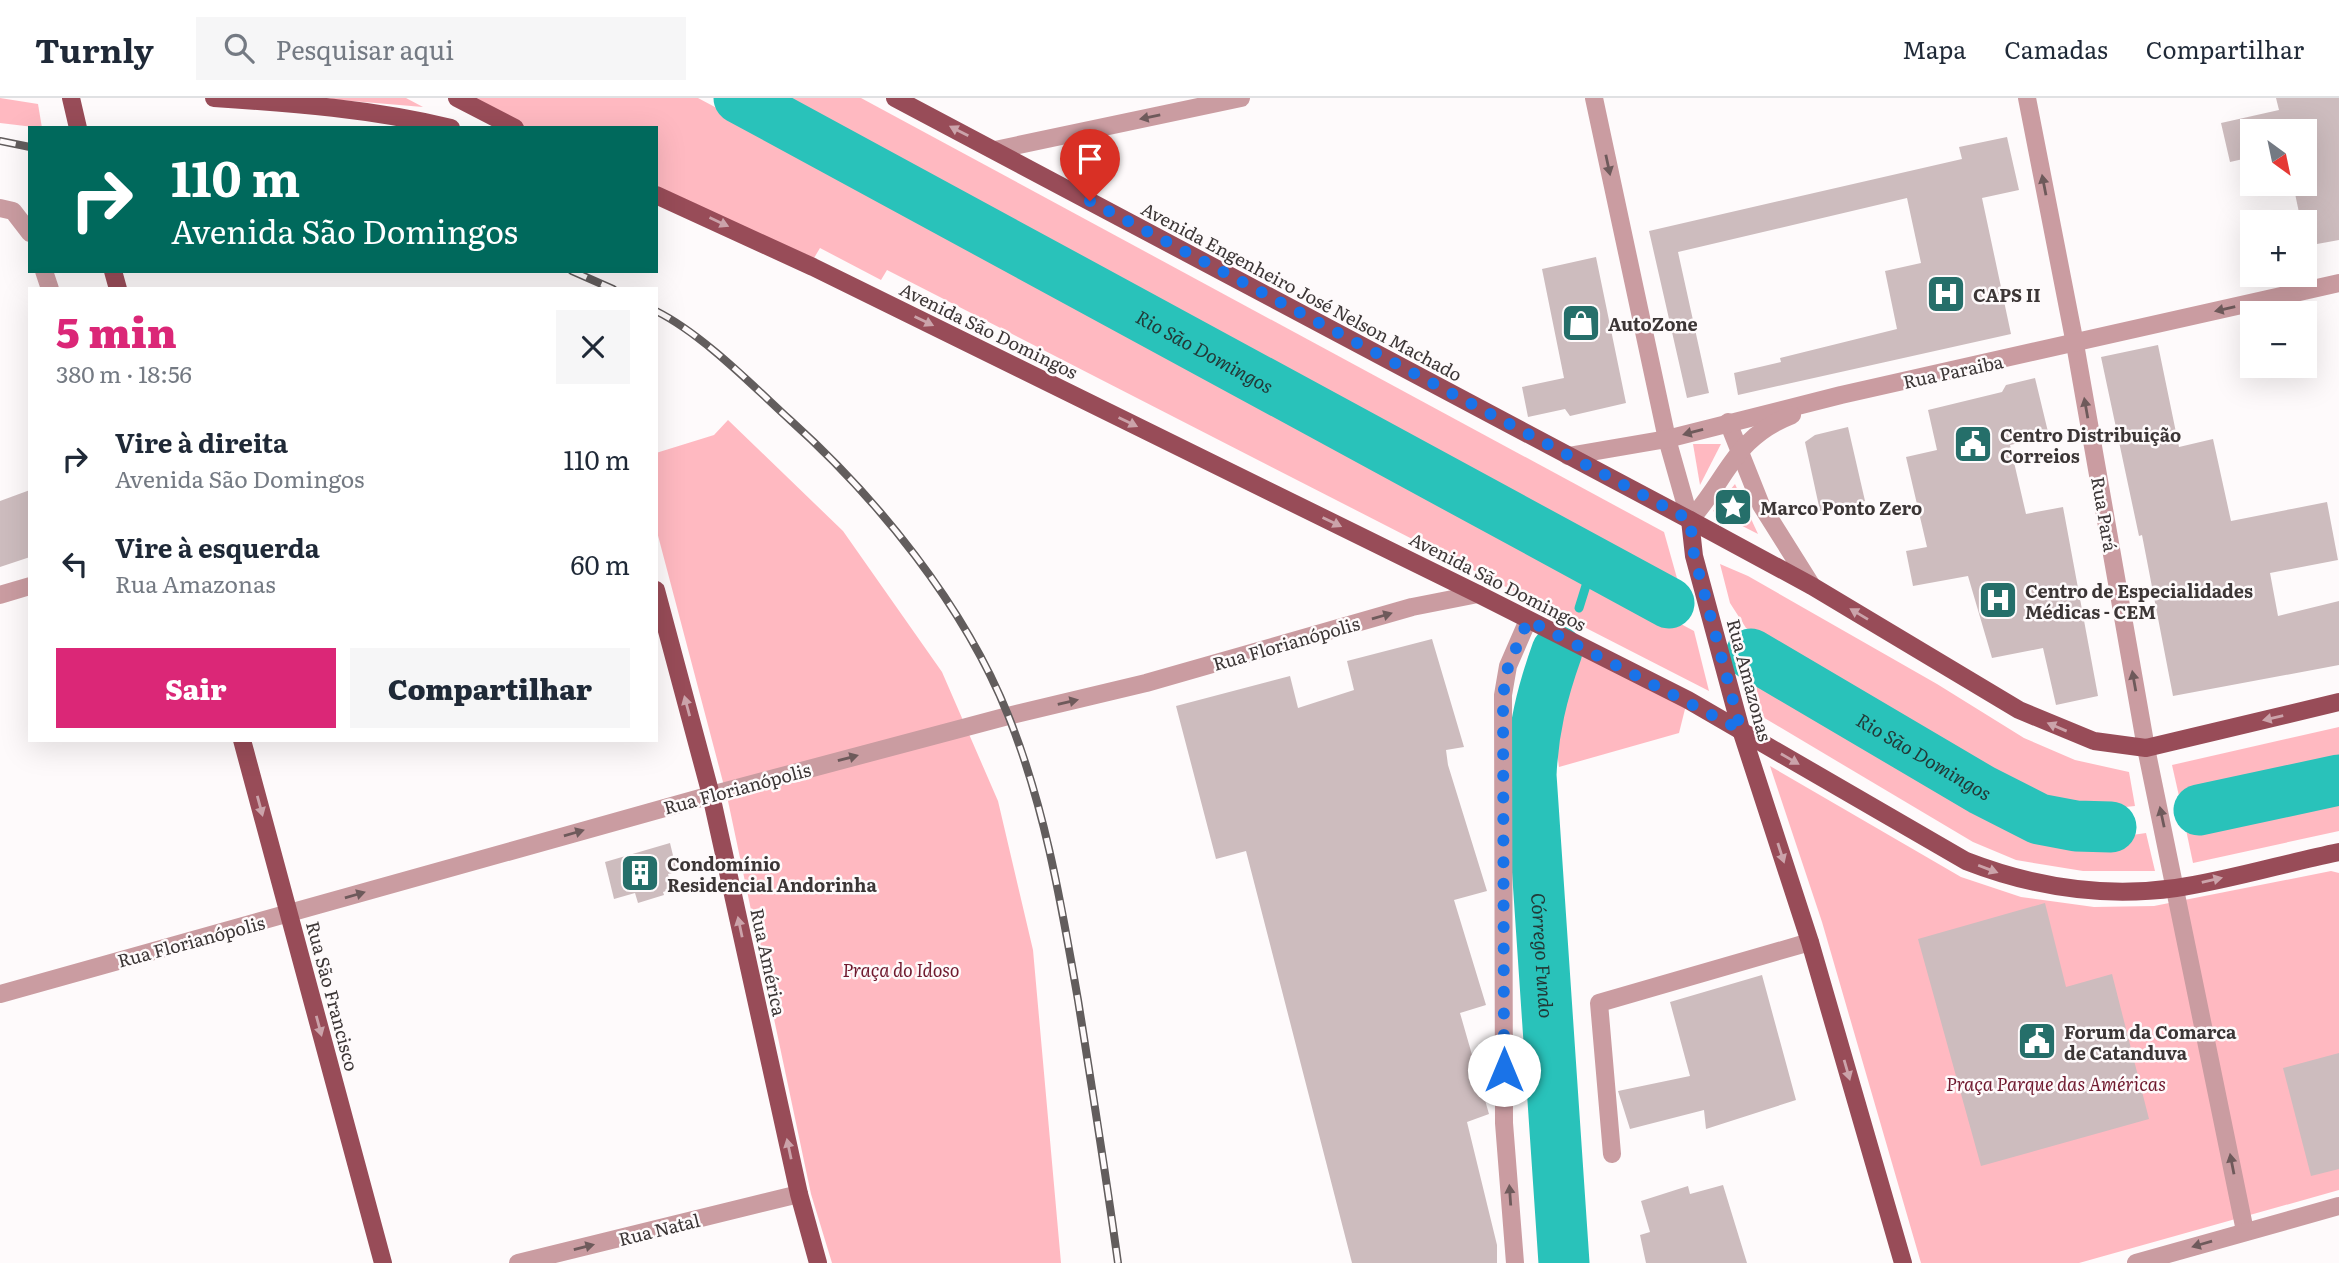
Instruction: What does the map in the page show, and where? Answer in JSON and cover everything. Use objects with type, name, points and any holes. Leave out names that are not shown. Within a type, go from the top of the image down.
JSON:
[{"type":"main road","points":[[71,98],[78,126]]},
{"type":"main road","points":[[214,98],[299,103],[442,126]]},
{"type":"main road","points":[[457,98],[511,126]]},
{"type":"main road","name":"Avenida Engenheiro José Nelson Machado","points":[[895,98],[1690,520]]},
{"type":"main road","name":"Avenida São Domingos","points":[[658,196],[813,267],[1478,594],[1688,701],[1966,860],[2004,876],[2087,890],[2177,888],[2339,852]]},
{"type":"main road","points":[[1690,520],[1812,586],[2018,710],[2094,741],[2146,748],[2339,702]]},
{"type":"main road","name":"Rua Amazonas","points":[[1690,520],[1694,555],[1741,730],[1810,942],[1903,1263]]},
{"type":"main road","name":"Rua América","points":[[658,597],[711,794],[799,1194],[818,1263]]},
{"type":"main road","name":"Rua São Francisco","points":[[243,742],[383,1263]]},
{"type":"street","points":[[995,150],[1241,98]]},
{"type":"street","name":"Rua Amazonas","points":[[1594,98],[1667,439],[1690,520]]},
{"type":"street","name":"Rua Pará","points":[[2027,98],[2075,344],[2146,748],[2173,868],[2245,1231]]},
{"type":"street","points":[[0,208],[13,211],[28,230]]},
{"type":"street","name":"Rua Paraiba","points":[[1567,456],[1667,439],[1728,422],[2339,283]]},
{"type":"street","points":[[1690,520],[1712,492],[1738,450],[1763,429],[1841,396]]},
{"type":"street","points":[[1728,422],[1761,505],[1812,586]]},
{"type":"street","points":[[0,595],[28,587]]},
{"type":"street","name":"Rua Florianópolis","points":[[0,994],[711,794],[1008,716],[1146,683],[1412,607],[1478,594]]},
{"type":"street","points":[[1515,1263],[1504,1123],[1503,695],[1508,667],[1528,620]]},
{"type":"street","points":[[1612,1154],[1599,1003],[1810,942]]},
{"type":"street","name":"Rua Natal","points":[[518,1263],[799,1194]]},
{"type":"street","points":[[2136,1263],[2339,1206]]},
{"type":"green space","points":[[0,98],[38,104],[42,126],[0,123]]},
{"type":"green space","points":[[316,98],[406,98],[423,107]]},
{"type":"green space","points":[[470,98],[698,98],[1694,631],[1709,691],[887,270],[881,280],[820,248],[814,258],[658,189],[658,126],[522,126]]},
{"type":"green space","points":[[756,98],[861,98],[1664,532],[1682,596]]},
{"type":"green space","name":"Praça do Idoso","points":[[728,420],[843,531],[942,672],[998,801],[1033,950],[1061,1263],[832,1263],[811,1194],[728,801],[658,536],[658,452],[714,435]]},
{"type":"green space","points":[[1693,444],[1721,444],[1700,485]]},
{"type":"green space","points":[[1735,484],[1758,534],[1713,511]]},
{"type":"green space","points":[[1720,564],[1748,576],[1937,684],[2024,738],[2075,760],[2129,772],[2135,806],[2097,810],[2054,803],[2001,779],[1746,628],[1730,603]]},
{"type":"green space","points":[[1581,652],[1686,705],[1679,733],[1559,767],[1559,707],[1567,678]]},
{"type":"green space","points":[[1754,672],[2032,832],[2084,842],[2146,833],[2155,871],[2083,871],[2016,860],[1973,842],[1761,716]]},
{"type":"green space","points":[[2339,727],[2339,759],[2179,796],[2172,765]]},
{"type":"green space","name":"Praça Parque das Américas","points":[[1770,766],[1961,877],[2021,897],[2094,907],[2154,906],[2331,871],[2339,873],[2339,1190],[2079,1263],[1921,1263],[1822,922]]},
{"type":"green space","points":[[2339,791],[2339,831],[2193,863],[2185,825]]},
{"type":"building","points":[[2276,98],[2339,98],[2339,240],[2317,244],[2317,210],[2298,210],[2296,196],[2317,196],[2317,119],[2240,119],[2240,160],[2230,162],[2221,123],[2279,110]]},
{"type":"building","points":[[2007,137],[2019,190],[1982,198],[2011,334],[1738,395],[1734,373],[1781,362],[1780,358],[1897,329],[1885,271],[1921,263],[1907,198],[1678,252],[1709,393],[1687,398],[1649,231],[1962,159],[1959,147]]},
{"type":"building","name":"AutoZone","points":[[1596,257],[1626,403],[1570,416],[1565,409],[1528,417],[1522,387],[1564,378],[1542,269]]},
{"type":"building","points":[[2158,345],[2179,447],[2213,439],[2231,521],[2327,502],[2338,560],[2270,573],[2278,616],[2339,601],[2339,665],[2173,696],[2142,535],[2139,536],[2101,357]]},
{"type":"building","points":[[2035,378],[2049,436],[2010,445],[2026,514],[2063,507],[2098,696],[2056,705],[2043,648],[1992,658],[1968,576],[1913,586],[1906,551],[1927,547],[1906,457],[1937,450],[1928,410],[2002,392],[2006,385]]},
{"type":"building","points":[[1848,427],[1865,501],[1820,511],[1805,442],[1815,435]]},
{"type":"building","points":[[28,491],[28,558],[0,567],[0,501]]},
{"type":"building","points":[[1432,639],[1464,747],[1446,750],[1448,765],[1487,891],[1454,900],[1486,1005],[1460,1013],[1489,1114],[1467,1122],[1497,1245],[1497,1263],[1352,1263],[1246,851],[1216,859],[1176,706],[1290,676],[1298,708],[1354,690],[1347,661]]},
{"type":"building","name":"Condomínio Residencial Andorinha","points":[[670,843],[677,872],[668,874],[672,889],[663,892],[664,895],[638,903],[635,893],[614,899],[605,862]]},
{"type":"building","name":"Forum da Comarca de Catanduva","points":[[2045,903],[2066,987],[2112,974],[2149,1119],[1981,1166],[1918,939]]},
{"type":"building","points":[[1762,975],[1796,1100],[1706,1129],[1704,1110],[1630,1129],[1618,1091],[1690,1076],[1670,1002]]},
{"type":"building","points":[[2339,1053],[2339,1169],[2311,1176],[2283,1068]]},
{"type":"building","points":[[1723,1185],[1747,1263],[1646,1263],[1640,1235],[1650,1232],[1641,1201],[1688,1186],[1690,1194]]},
{"type":"waterway","name":"Rio São Domingos","points":[[739,98],[1669,603]]},
{"type":"waterway","points":[[1579,608],[1593,563]]},
{"type":"waterway","name":"Córrego Fundo","points":[[1557,651],[1539,712],[1531,775],[1564,1263]]},
{"type":"waterway","name":"Rio São Domingos","points":[[1751,654],[1982,790],[2039,819],[2076,826],[2111,827]]},
{"type":"waterway","name":"Rio São Domingos","points":[[2199,810],[2339,780]]},
{"type":"railway","points":[[0,141],[28,147]]},
{"type":"railway","points":[[577,273],[608,287]]},
{"type":"railway","points":[[658,312],[726,360],[854,483],[915,555],[943,594],[990,674],[1021,750],[1050,856],[1078,1000],[1118,1263]]},
{"type":"place","name":"CAPS II","points":[[1946,294]]},
{"type":"place","name":"AutoZone","points":[[1581,323]]},
{"type":"place","name":"Centro Distribuição Correios","points":[[1973,444]]},
{"type":"place","name":"Marco Ponto Zero","points":[[1733,507]]},
{"type":"place","name":"Centro de Especialidades Médicas - CEM","points":[[1998,600]]},
{"type":"place","name":"Condomínio Residencial Andorinha","points":[[640,873]]},
{"type":"place","name":"Forum da Comarca de Catanduva","points":[[2037,1041]]},
{"type":"route","points":[[1090,201],[1690,520],[1694,555],[1741,730],[1528,620],[1508,667],[1503,695],[1504,1070]]}]
